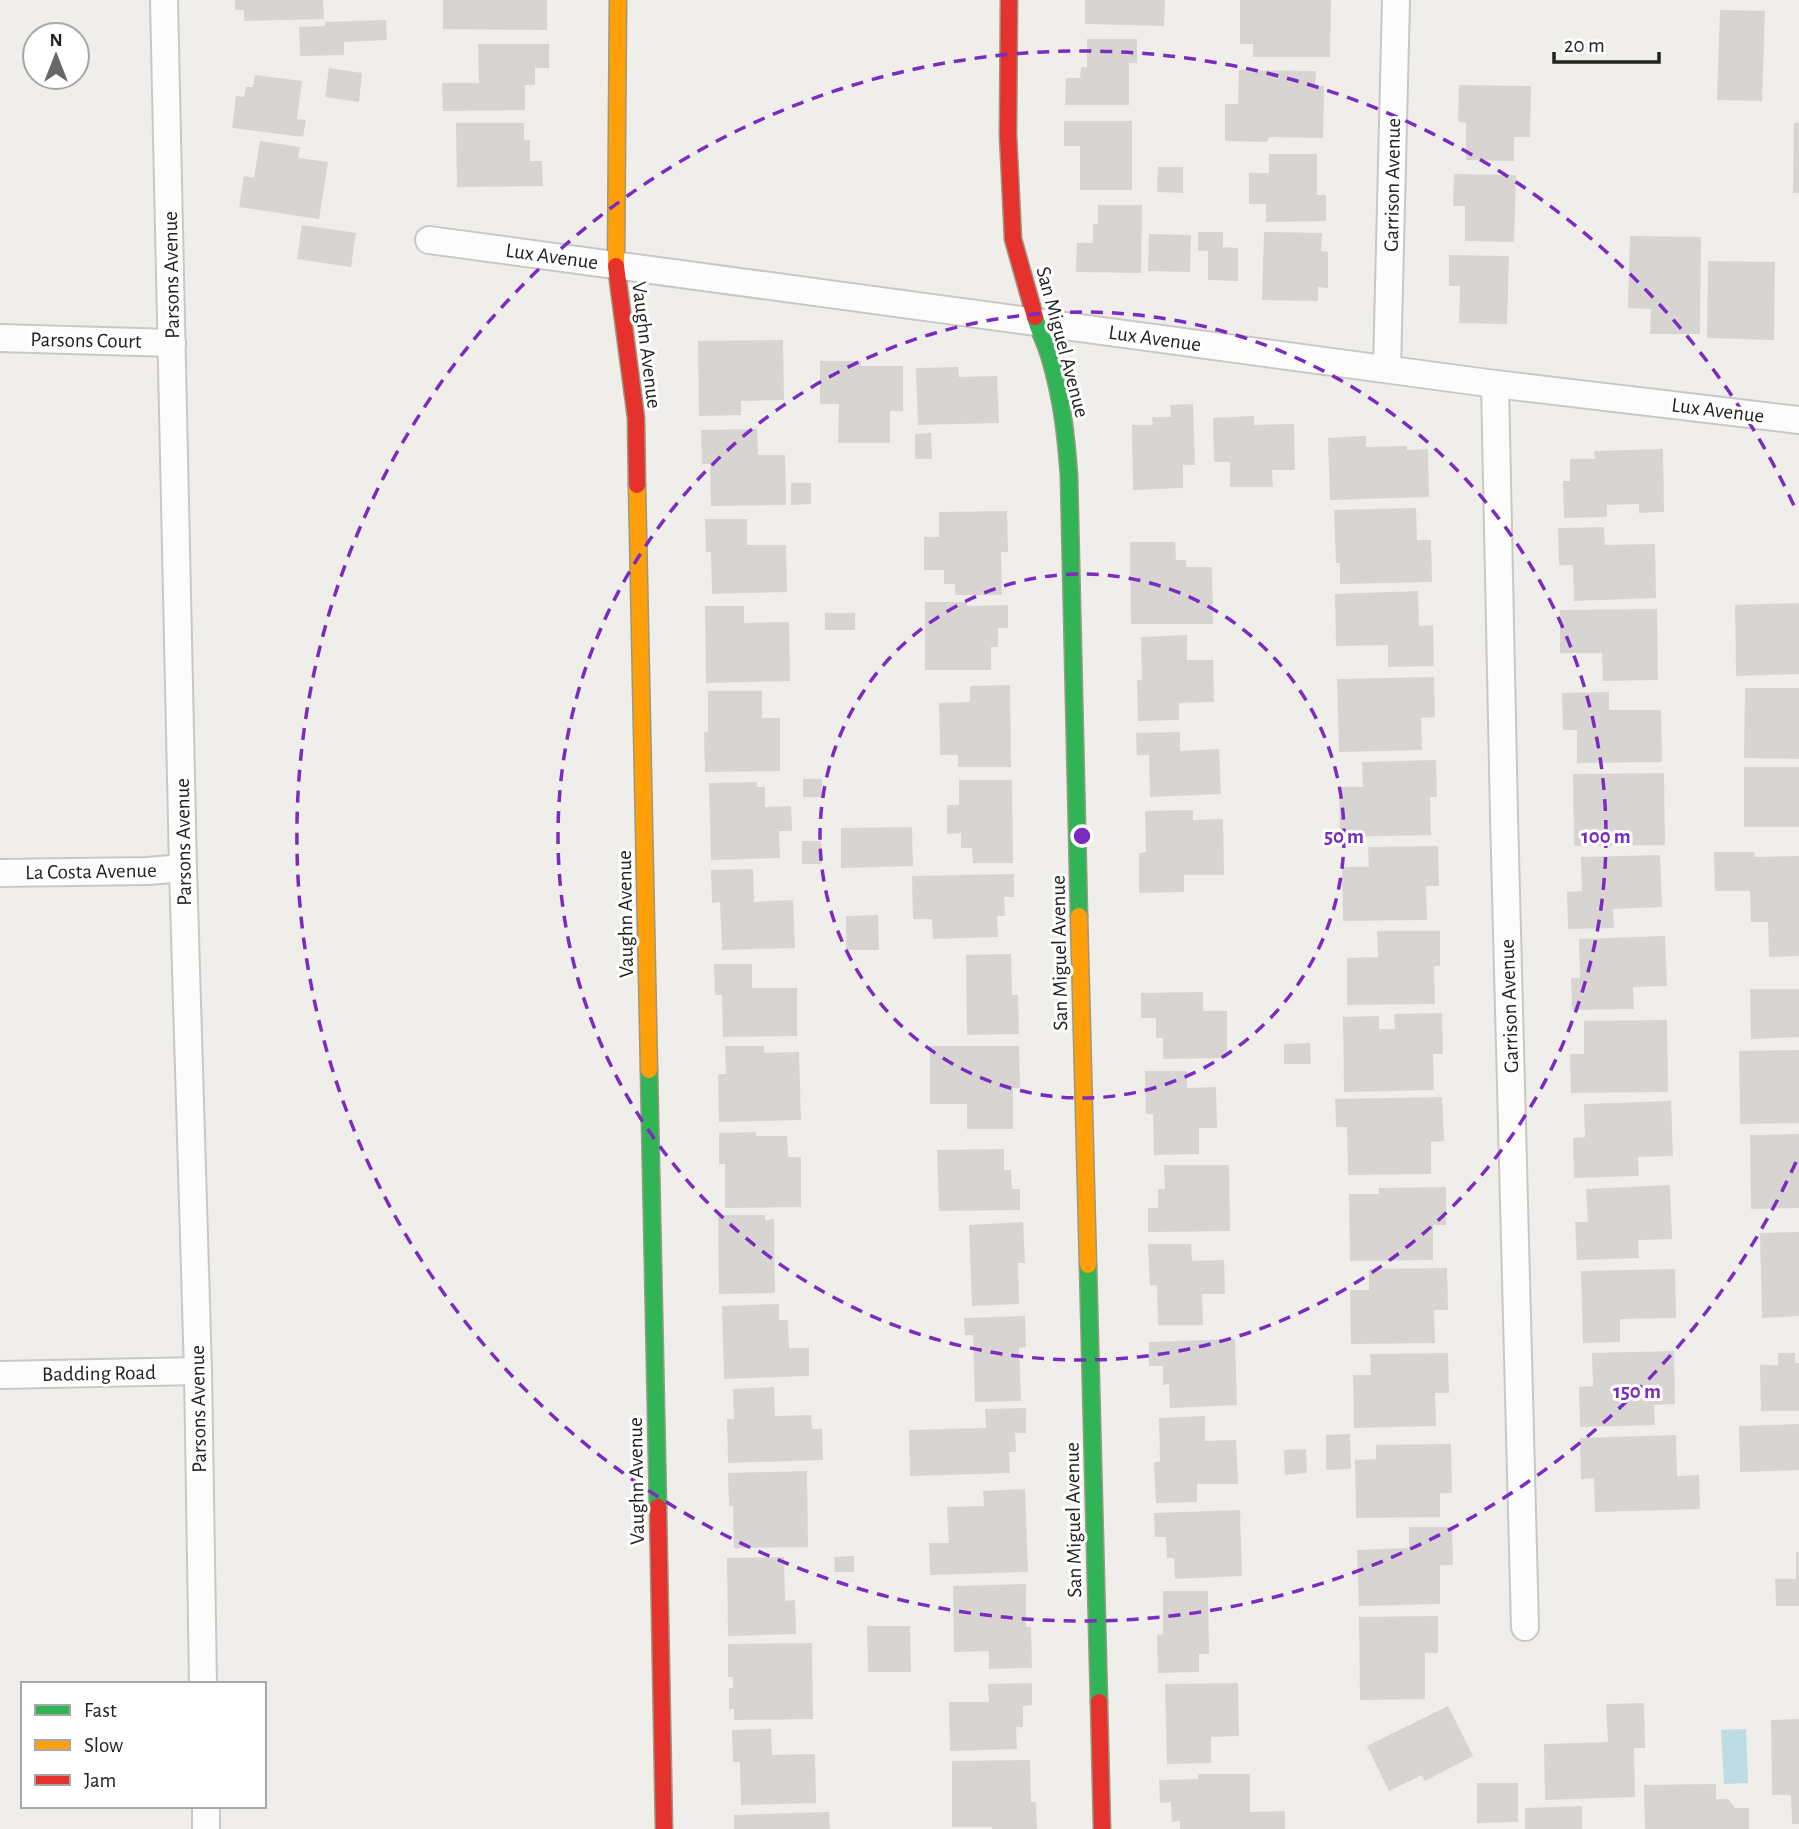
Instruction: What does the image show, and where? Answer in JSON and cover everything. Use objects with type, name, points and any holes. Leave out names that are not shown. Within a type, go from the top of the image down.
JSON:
[{"type":"street","name":"Parsons Avenue","points":[[164,0],[183,869],[198,1371],[203,1682]]},
{"type":"street","name":"Vaughn Avenue","points":[[618,0],[616,265],[636,418],[664,1829]]},
{"type":"street","name":"San Miguel Avenue","points":[[1009,0],[1008,135],[1013,239],[1059,393],[1065,423],[1069,476],[1102,1829]]},
{"type":"street","name":"Garrison Avenue","points":[[1387,369],[1395,0]]},
{"type":"street","name":"Lux Avenue","points":[[429,240],[1495,384],[1799,419]]},
{"type":"street","name":"Parsons Court","points":[[0,338],[172,343]]},
{"type":"street","name":"Garrison Avenue","points":[[1495,384],[1525,1627]]},
{"type":"street","name":"La Costa Avenue","points":[[0,873],[183,869]]},
{"type":"street","name":"Badding Road","points":[[0,1375],[198,1371]]},
{"type":"street","points":[[205,1808],[206,1829]]},
{"type":"water","points":[[1746,1729],[1748,1783],[1724,1784],[1721,1730]]},
{"type":"building","points":[[235,0],[323,0],[324,19],[244,21],[244,10],[235,10]]},
{"type":"building","points":[[443,0],[547,0],[547,30],[443,29]]},
{"type":"building","points":[[1085,0],[1165,0],[1164,26],[1085,24]]},
{"type":"building","points":[[1240,0],[1331,0],[1330,57],[1253,57],[1253,44],[1240,44]]},
{"type":"building","points":[[1720,10],[1765,11],[1762,101],[1717,100]]},
{"type":"building","points":[[386,20],[387,40],[344,42],[344,55],[300,56],[299,27],[325,26],[325,22]]},
{"type":"building","points":[[1087,39],[1137,39],[1137,63],[1129,63],[1129,105],[1065,105],[1066,78],[1080,78],[1081,67],[1087,67]]},
{"type":"building","points":[[478,44],[549,44],[549,68],[535,68],[535,85],[525,85],[525,110],[443,111],[442,83],[479,83]]},
{"type":"building","points":[[329,68],[362,73],[359,102],[325,97]]},
{"type":"building","points":[[1239,70],[1316,71],[1315,86],[1324,86],[1323,138],[1269,137],[1267,142],[1225,141],[1225,104],[1238,104]]},
{"type":"building","points":[[255,75],[302,81],[297,119],[306,120],[303,137],[232,128],[236,96],[244,97],[246,87],[253,87]]},
{"type":"building","points":[[1459,85],[1531,86],[1530,137],[1514,137],[1514,161],[1466,160],[1466,123],[1458,122]]},
{"type":"building","points":[[1064,121],[1132,121],[1132,190],[1080,190],[1080,146],[1064,146]]},
{"type":"building","points":[[456,123],[524,123],[524,140],[530,140],[530,161],[542,161],[543,186],[457,187]]},
{"type":"building","points":[[1794,123],[1799,123],[1799,193],[1793,193]]},
{"type":"building","points":[[260,141],[300,147],[298,158],[328,162],[319,219],[239,207],[244,176],[254,178]]},
{"type":"building","points":[[1269,154],[1317,154],[1317,195],[1326,195],[1326,221],[1266,222],[1266,204],[1249,204],[1249,173],[1269,173]]},
{"type":"building","points":[[1158,167],[1183,167],[1183,193],[1157,192]]},
{"type":"building","points":[[1454,174],[1516,175],[1514,242],[1465,241],[1465,206],[1453,206]]},
{"type":"building","points":[[1098,205],[1142,205],[1141,273],[1076,272],[1077,243],[1093,243],[1093,224],[1098,224]]},
{"type":"building","points":[[302,225],[356,233],[351,267],[297,259]]},
{"type":"building","points":[[1198,232],[1223,232],[1223,247],[1238,248],[1238,281],[1208,280],[1208,251],[1198,251]]},
{"type":"building","points":[[1264,232],[1322,233],[1321,251],[1328,252],[1328,288],[1318,287],[1318,301],[1262,300]]},
{"type":"building","points":[[1149,234],[1191,235],[1190,272],[1148,271]]},
{"type":"building","points":[[1630,236],[1701,237],[1700,334],[1650,334],[1651,309],[1628,308]]},
{"type":"building","points":[[1449,255],[1509,256],[1507,324],[1459,323],[1460,286],[1449,286]]},
{"type":"building","points":[[1708,261],[1775,262],[1774,340],[1707,338]]},
{"type":"building","points":[[783,340],[784,400],[741,401],[741,415],[699,416],[698,341]]},
{"type":"building","points":[[820,361],[861,361],[861,366],[903,366],[903,411],[890,411],[890,443],[838,443],[839,404],[820,404]]},
{"type":"building","points":[[958,367],[959,377],[997,376],[999,423],[918,425],[916,368]]},
{"type":"building","points":[[1193,404],[1195,465],[1183,465],[1183,488],[1133,490],[1132,425],[1153,425],[1152,417],[1171,417],[1170,405]]},
{"type":"building","points":[[1254,416],[1254,425],[1294,424],[1295,470],[1272,470],[1273,487],[1230,487],[1230,462],[1214,462],[1213,418]]},
{"type":"building","points":[[757,429],[758,455],[785,455],[786,505],[711,506],[710,464],[702,464],[701,430]]},
{"type":"building","points":[[931,433],[932,459],[915,459],[915,434]]},
{"type":"building","points":[[1366,436],[1366,447],[1407,446],[1407,450],[1428,449],[1429,497],[1330,500],[1328,438]]},
{"type":"building","points":[[1663,449],[1664,512],[1639,513],[1639,504],[1607,505],[1607,517],[1564,518],[1563,481],[1570,481],[1570,459],[1595,459],[1594,451]]},
{"type":"building","points":[[791,483],[811,483],[811,504],[791,505]]},
{"type":"building","points":[[1416,508],[1417,540],[1431,540],[1432,582],[1340,584],[1340,563],[1336,563],[1334,510]]},
{"type":"building","points":[[1007,511],[1008,552],[1001,552],[1002,595],[955,595],[955,584],[944,584],[944,570],[924,570],[924,537],[939,537],[939,512]]},
{"type":"building","points":[[705,519],[747,519],[747,545],[786,545],[787,592],[712,594],[711,552],[706,552]]},
{"type":"building","points":[[1604,527],[1605,545],[1655,544],[1656,598],[1574,601],[1573,565],[1559,565],[1558,528]]},
{"type":"building","points":[[1130,542],[1175,542],[1176,560],[1186,560],[1186,567],[1212,567],[1213,624],[1131,624]]},
{"type":"building","points":[[1418,591],[1419,626],[1433,625],[1434,666],[1388,667],[1388,645],[1336,646],[1335,594]]},
{"type":"building","points":[[925,602],[967,602],[967,606],[1008,605],[1008,628],[998,628],[998,647],[991,647],[991,670],[925,670]]},
{"type":"building","points":[[1799,603],[1799,674],[1736,676],[1735,605]]},
{"type":"building","points":[[705,606],[744,606],[744,623],[789,622],[790,681],[706,683]]},
{"type":"building","points":[[1657,609],[1658,680],[1603,681],[1602,653],[1560,653],[1560,610]]},
{"type":"building","points":[[825,613],[855,613],[855,630],[825,630]]},
{"type":"building","points":[[1187,635],[1187,660],[1213,660],[1214,702],[1179,703],[1179,720],[1138,721],[1137,680],[1142,680],[1141,637]]},
{"type":"building","points":[[1434,677],[1435,717],[1421,718],[1422,750],[1339,752],[1337,679]]},
{"type":"building","points":[[1010,685],[1011,767],[958,767],[958,755],[940,755],[939,703],[970,702],[970,686]]},
{"type":"building","points":[[1745,688],[1799,688],[1799,759],[1744,758]]},
{"type":"building","points":[[708,691],[762,691],[762,718],[780,718],[780,771],[705,772],[704,732],[708,732]]},
{"type":"building","points":[[1609,692],[1609,710],[1661,710],[1662,762],[1577,763],[1577,730],[1563,730],[1562,693]]},
{"type":"building","points":[[1180,732],[1180,751],[1219,749],[1221,794],[1150,797],[1149,755],[1137,755],[1136,733]]},
{"type":"building","points":[[1436,760],[1437,797],[1430,797],[1431,835],[1340,837],[1339,787],[1363,787],[1362,762]]},
{"type":"building","points":[[1744,767],[1799,767],[1799,827],[1744,827]]},
{"type":"building","points":[[1664,773],[1665,845],[1574,846],[1573,774]]},
{"type":"building","points":[[803,779],[822,779],[822,797],[803,797]]},
{"type":"building","points":[[959,780],[1012,780],[1013,863],[973,863],[972,848],[961,848],[961,833],[947,834],[947,805],[959,805]]},
{"type":"building","points":[[757,782],[757,787],[765,787],[765,807],[791,806],[792,831],[779,831],[780,858],[711,860],[709,783]]},
{"type":"building","points":[[1193,810],[1193,820],[1223,819],[1224,875],[1184,875],[1184,892],[1139,893],[1139,853],[1146,852],[1145,811]]},
{"type":"building","points":[[912,827],[913,866],[841,868],[841,828]]},
{"type":"building","points":[[802,841],[821,841],[822,864],[802,864]]},
{"type":"building","points":[[1438,846],[1439,886],[1426,886],[1427,920],[1343,921],[1342,867],[1369,867],[1368,847]]},
{"type":"building","points":[[1714,852],[1754,852],[1755,857],[1799,856],[1799,956],[1769,957],[1768,922],[1751,922],[1750,891],[1715,891]]},
{"type":"building","points":[[1660,855],[1662,907],[1613,909],[1614,928],[1568,929],[1567,892],[1582,891],[1581,857]]},
{"type":"building","points":[[753,869],[754,902],[793,900],[795,948],[722,950],[720,902],[712,903],[711,870]]},
{"type":"building","points":[[1014,874],[1014,897],[1004,897],[1005,916],[997,916],[998,937],[933,939],[932,919],[913,919],[912,876]]},
{"type":"building","points":[[878,915],[879,950],[846,950],[846,916]]},
{"type":"building","points":[[1377,931],[1440,931],[1440,966],[1434,966],[1435,1004],[1347,1005],[1347,958],[1378,957]]},
{"type":"building","points":[[1665,936],[1667,986],[1633,987],[1634,1009],[1572,1010],[1571,978],[1580,978],[1579,939]]},
{"type":"building","points":[[1011,954],[1012,995],[1018,995],[1019,1034],[967,1035],[966,955]]},
{"type":"building","points":[[714,964],[752,964],[752,988],[797,988],[797,1036],[723,1037],[722,995],[715,995]]},
{"type":"building","points":[[1750,989],[1799,989],[1799,1037],[1751,1039]]},
{"type":"building","points":[[1203,992],[1203,1011],[1227,1011],[1227,1058],[1163,1059],[1163,1038],[1156,1038],[1156,1018],[1141,1018],[1141,993]]},
{"type":"building","points":[[1442,1013],[1443,1054],[1433,1054],[1434,1090],[1344,1092],[1343,1017],[1379,1016],[1379,1029],[1395,1029],[1394,1014]]},
{"type":"building","points":[[1667,1020],[1668,1092],[1571,1093],[1570,1054],[1584,1054],[1584,1021]]},
{"type":"building","points":[[1310,1043],[1311,1064],[1284,1064],[1284,1044]]},
{"type":"building","points":[[725,1046],[764,1046],[764,1053],[799,1052],[801,1120],[719,1122],[718,1074],[726,1074]]},
{"type":"building","points":[[930,1046],[1019,1046],[1020,1088],[1013,1088],[1013,1129],[967,1129],[967,1104],[930,1104]]},
{"type":"building","points":[[1799,1050],[1799,1123],[1740,1124],[1739,1051]]},
{"type":"building","points":[[1145,1071],[1187,1071],[1187,1088],[1216,1087],[1217,1128],[1199,1128],[1199,1154],[1154,1155],[1153,1114],[1146,1114]]},
{"type":"building","points":[[1442,1097],[1444,1141],[1431,1142],[1431,1174],[1348,1175],[1347,1127],[1336,1127],[1335,1099]]},
{"type":"building","points":[[1671,1101],[1673,1156],[1638,1157],[1639,1176],[1574,1178],[1573,1138],[1585,1137],[1584,1104]]},
{"type":"building","points":[[756,1132],[756,1136],[787,1136],[788,1157],[801,1157],[801,1207],[725,1208],[725,1164],[719,1164],[719,1133]]},
{"type":"building","points":[[1799,1134],[1799,1208],[1751,1209],[1750,1135]]},
{"type":"building","points":[[1004,1149],[1004,1170],[1011,1170],[1012,1189],[1020,1189],[1020,1210],[939,1211],[937,1150]]},
{"type":"building","points":[[1164,1165],[1229,1165],[1230,1231],[1148,1232],[1148,1208],[1158,1208],[1158,1189],[1165,1189]]},
{"type":"building","points":[[1670,1185],[1672,1239],[1638,1240],[1639,1258],[1577,1260],[1575,1222],[1588,1222],[1586,1189]]},
{"type":"building","points":[[1446,1187],[1446,1225],[1433,1225],[1433,1260],[1350,1261],[1349,1194],[1379,1194],[1379,1188]]},
{"type":"building","points":[[718,1215],[765,1215],[765,1220],[774,1219],[775,1293],[719,1294]]},
{"type":"building","points":[[1023,1222],[1025,1263],[1018,1263],[1019,1304],[972,1306],[969,1225]]},
{"type":"building","points":[[1799,1232],[1799,1316],[1762,1318],[1760,1233]]},
{"type":"building","points":[[1148,1244],[1191,1244],[1192,1261],[1224,1260],[1225,1294],[1202,1294],[1203,1325],[1158,1325],[1157,1285],[1150,1286]]},
{"type":"building","points":[[1447,1268],[1448,1310],[1434,1310],[1435,1343],[1351,1344],[1350,1290],[1369,1290],[1369,1269]]},
{"type":"building","points":[[1675,1269],[1676,1318],[1620,1319],[1620,1342],[1583,1343],[1581,1271]]},
{"type":"building","points":[[779,1304],[779,1320],[788,1320],[789,1348],[809,1348],[809,1376],[724,1379],[722,1306]]},
{"type":"building","points":[[1025,1316],[1026,1347],[1019,1348],[1021,1401],[975,1402],[973,1335],[965,1335],[964,1318]]},
{"type":"building","points":[[1235,1339],[1237,1405],[1170,1408],[1169,1384],[1163,1385],[1163,1366],[1149,1366],[1149,1342]]},
{"type":"building","points":[[1674,1351],[1675,1404],[1654,1405],[1655,1425],[1580,1427],[1579,1387],[1593,1386],[1592,1353]]},
{"type":"building","points":[[1448,1353],[1449,1393],[1435,1393],[1436,1426],[1354,1428],[1353,1375],[1371,1375],[1370,1354]]},
{"type":"building","points":[[1778,1353],[1795,1353],[1795,1363],[1799,1363],[1799,1411],[1761,1411],[1760,1365],[1778,1365]]},
{"type":"building","points":[[774,1387],[775,1416],[811,1415],[812,1429],[822,1429],[823,1460],[728,1463],[727,1419],[734,1419],[733,1389]]},
{"type":"building","points":[[1026,1408],[1026,1433],[1015,1433],[1016,1452],[1009,1452],[1010,1473],[910,1476],[909,1430],[986,1428],[985,1409]]},
{"type":"building","points":[[1205,1416],[1205,1441],[1236,1440],[1238,1484],[1197,1484],[1197,1502],[1156,1503],[1154,1462],[1160,1462],[1159,1418]]},
{"type":"building","points":[[1799,1424],[1799,1470],[1740,1472],[1739,1426]]},
{"type":"building","points":[[1350,1434],[1351,1469],[1326,1470],[1326,1435]]},
{"type":"building","points":[[1676,1435],[1677,1476],[1699,1475],[1700,1509],[1595,1512],[1594,1478],[1581,1479],[1580,1438]]},
{"type":"building","points":[[1451,1444],[1452,1493],[1440,1493],[1440,1517],[1356,1518],[1355,1460],[1376,1459],[1376,1445]]},
{"type":"building","points":[[1306,1449],[1307,1473],[1285,1475],[1284,1450]]},
{"type":"building","points":[[807,1471],[808,1547],[734,1548],[733,1506],[729,1506],[728,1473]]},
{"type":"building","points":[[1025,1489],[1028,1572],[930,1575],[929,1543],[949,1543],[947,1507],[984,1506],[983,1491]]},
{"type":"building","points":[[1240,1510],[1242,1576],[1175,1579],[1174,1558],[1167,1558],[1166,1537],[1155,1537],[1154,1513]]},
{"type":"building","points":[[1409,1527],[1452,1527],[1453,1565],[1440,1565],[1440,1604],[1359,1606],[1357,1550],[1409,1548]]},
{"type":"building","points":[[1796,1552],[1799,1552],[1799,1606],[1776,1606],[1775,1579],[1796,1579]]},
{"type":"building","points":[[854,1556],[854,1572],[835,1572],[834,1557]]},
{"type":"building","points":[[784,1557],[785,1601],[795,1600],[796,1634],[728,1636],[727,1558]]},
{"type":"building","points":[[1026,1584],[1026,1627],[1031,1627],[1032,1668],[989,1669],[989,1651],[954,1652],[953,1586]]},
{"type":"building","points":[[1163,1591],[1208,1591],[1209,1654],[1199,1654],[1199,1672],[1158,1673],[1157,1635],[1163,1634]]},
{"type":"building","points":[[1438,1616],[1438,1653],[1425,1653],[1425,1699],[1360,1700],[1359,1617]]},
{"type":"building","points":[[867,1626],[910,1626],[911,1672],[868,1672]]},
{"type":"building","points":[[812,1643],[813,1719],[734,1720],[734,1709],[729,1709],[729,1688],[733,1688],[733,1677],[728,1677],[728,1644]]},
{"type":"building","points":[[1032,1683],[1032,1705],[1023,1706],[1023,1727],[1016,1727],[1017,1749],[950,1751],[949,1702],[989,1702],[988,1684]]},
{"type":"building","points":[[1238,1683],[1239,1736],[1211,1737],[1211,1763],[1167,1764],[1165,1684]]},
{"type":"building","points":[[1644,1703],[1645,1748],[1634,1748],[1635,1797],[1545,1800],[1544,1744],[1608,1742],[1606,1704]]},
{"type":"building","points":[[1448,1706],[1473,1756],[1425,1781],[1422,1775],[1389,1791],[1367,1746]]},
{"type":"building","points":[[1799,1719],[1799,1824],[1792,1824],[1791,1795],[1772,1795],[1771,1720]]},
{"type":"building","points":[[771,1729],[772,1755],[815,1754],[816,1803],[741,1805],[740,1762],[733,1762],[732,1730]]},
{"type":"building","points":[[1030,1760],[1031,1802],[1036,1802],[1037,1829],[952,1827],[952,1761]]},
{"type":"building","points":[[1198,1774],[1250,1774],[1250,1812],[1285,1811],[1285,1829],[1180,1829],[1180,1821],[1172,1822],[1171,1802],[1160,1803],[1159,1780],[1198,1779]]},
{"type":"building","points":[[1477,1783],[1518,1783],[1518,1822],[1477,1823]]},
{"type":"building","points":[[1716,1784],[1716,1799],[1728,1799],[1735,1808],[1749,1808],[1749,1829],[1645,1829],[1644,1785]]},
{"type":"building","points":[[1582,1806],[1582,1829],[1525,1829],[1525,1808]]},
{"type":"building","points":[[829,1812],[830,1829],[734,1829],[734,1815]]},
{"type":"traffic: fast","points":[[1035,317],[1058,388],[1069,476],[1079,916]]},
{"type":"traffic: fast","points":[[649,1070],[658,1507]]},
{"type":"traffic: fast","points":[[1088,1265],[1099,1702]]},
{"type":"traffic: slow","points":[[616,266],[618,0]]},
{"type":"traffic: slow","points":[[637,485],[649,1070]]},
{"type":"traffic: slow","points":[[1079,916],[1088,1265]]},
{"type":"traffic: jam","points":[[1009,0],[1008,135],[1013,239],[1035,317]]},
{"type":"traffic: jam","points":[[616,266],[636,418],[637,485]]},
{"type":"traffic: jam","points":[[658,1507],[664,1829]]},
{"type":"traffic: jam","points":[[1099,1702],[1102,1829]]}]
